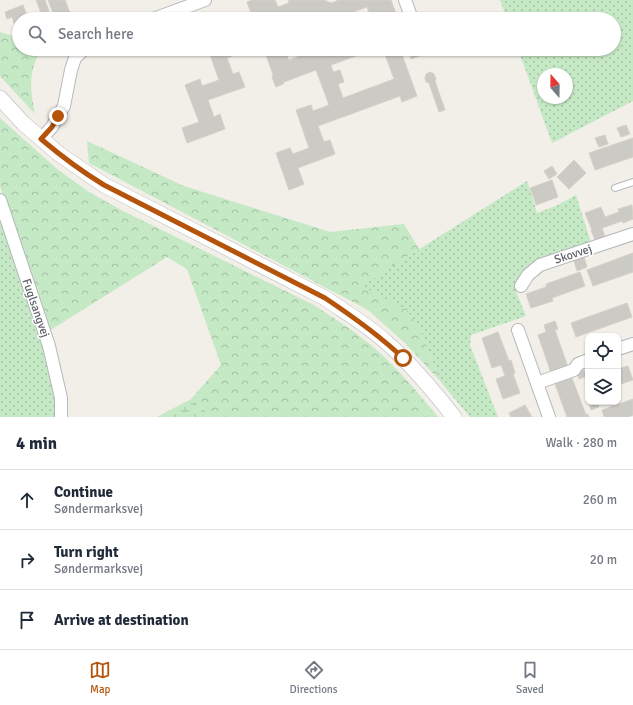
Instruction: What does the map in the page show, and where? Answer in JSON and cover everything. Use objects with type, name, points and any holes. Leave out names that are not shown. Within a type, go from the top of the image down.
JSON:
[{"type":"street","points":[[172,12],[205,0]]},
{"type":"street","points":[[405,0],[409,12]]},
{"type":"street","points":[[41,139],[52,127],[64,106],[71,70],[78,56]]},
{"type":"street","points":[[0,98],[23,123],[41,139],[59,154],[104,185],[325,298],[348,313],[385,341],[403,358],[435,392],[454,417]]},
{"type":"street","name":"Fuglsangvej","points":[[1,209],[50,346],[61,398],[61,417]]},
{"type":"street","name":"Skovvej","points":[[520,286],[528,275],[540,265],[633,234]]},
{"type":"street","points":[[518,330],[549,417]]},
{"type":"street","points":[[621,348],[633,344]]},
{"type":"street","points":[[537,383],[574,370],[578,364],[585,361]]},
{"type":"lane","points":[[615,188],[633,182]]},
{"type":"green space","points":[[500,0],[633,0],[633,101],[552,143],[538,104],[573,104],[573,68],[537,68],[537,102],[521,56],[621,56],[621,12],[504,12]]},
{"type":"green space","points":[[0,32],[12,36],[12,56],[38,56],[31,81],[35,114],[0,76]]},
{"type":"green space","points":[[0,118],[57,169],[89,192],[121,210],[314,305],[344,325],[373,347],[393,365],[438,417],[212,417],[191,399],[221,365],[187,269],[167,257],[49,331],[0,186]]},
{"type":"green space","points":[[87,141],[184,186],[330,232],[404,224],[419,249],[362,286],[407,310],[422,334],[440,381],[405,343],[368,310],[89,163]]},
{"type":"green space","points":[[527,181],[537,213],[558,205],[576,195],[591,243],[534,262],[523,272],[515,289],[526,316],[471,335],[470,345],[498,417],[470,417],[440,381],[422,334],[361,286]]},
{"type":"green space","points":[[0,215],[45,347],[56,399],[55,417],[0,417]]},
{"type":"green space","points":[[191,399],[212,417],[157,417]]},
{"type":"building","points":[[36,0],[45,0],[49,11],[41,12]]},
{"type":"building","points":[[48,0],[65,0],[70,12],[53,12]]},
{"type":"building","points":[[252,0],[275,0],[278,7],[289,3],[288,1],[290,0],[324,0],[331,3],[337,0],[391,0],[395,12],[369,12],[367,7],[353,12],[251,12],[247,2]]},
{"type":"building","points":[[23,5],[26,12],[12,12],[12,17],[7,19],[5,12]]},
{"type":"building","points":[[210,56],[232,56],[227,58],[233,74],[239,72],[245,87],[208,100],[214,117],[220,114],[225,129],[187,143],[182,128],[199,122],[185,85],[200,79],[202,86],[219,80]]},
{"type":"building","points":[[266,56],[287,56],[289,60],[300,56],[356,56],[331,65],[333,72],[340,70],[344,82],[338,84],[343,98],[394,79],[386,56],[403,56],[417,96],[402,102],[400,96],[318,126],[324,142],[330,140],[335,154],[298,168],[304,184],[289,190],[276,153],[290,148],[293,154],[309,148],[296,110],[311,105],[313,111],[329,105],[316,70],[284,82],[276,87],[272,77],[273,75]]},
{"type":"building","points":[[410,56],[420,56],[411,59]]},
{"type":"building","points":[[430,72],[434,74],[436,79],[435,81],[445,110],[439,112],[429,83],[426,82],[425,78],[426,74]]},
{"type":"building","points":[[626,125],[630,134],[621,137],[617,128]]},
{"type":"building","points":[[605,135],[608,144],[599,147],[595,138]]},
{"type":"building","points":[[633,138],[633,157],[595,170],[589,153]]},
{"type":"building","points":[[574,160],[586,173],[569,189],[557,177]]},
{"type":"building","points":[[552,166],[557,174],[549,179],[544,171]]},
{"type":"building","points":[[552,180],[558,197],[536,205],[530,188]]},
{"type":"building","points":[[632,205],[633,219],[602,228],[605,237],[595,240],[585,213],[601,207],[605,217],[619,212],[618,209]]},
{"type":"building","points":[[633,253],[633,272],[593,286],[587,270]]},
{"type":"building","points":[[584,257],[587,267],[577,271],[574,261]]},
{"type":"building","points":[[580,272],[585,286],[552,298],[553,301],[531,308],[526,294],[546,287],[546,284]]},
{"type":"building","points":[[627,303],[632,317],[576,337],[571,323]]},
{"type":"building","points":[[555,321],[558,329],[555,330],[568,367],[551,373],[538,335],[546,332],[544,325]]},
{"type":"building","points":[[498,332],[509,361],[511,360],[515,373],[513,374],[520,393],[503,399],[496,379],[505,376],[501,365],[492,368],[482,338]]},
{"type":"building","points":[[628,366],[633,380],[621,384],[621,368]]},
{"type":"building","points":[[584,370],[585,377],[579,379],[577,372]]},
{"type":"building","points":[[572,378],[586,415],[588,414],[589,417],[567,417],[555,384]]},
{"type":"building","points":[[633,399],[633,415],[628,417],[604,417],[602,410],[616,405],[621,405],[621,403]]},
{"type":"building","points":[[525,405],[532,417],[511,417],[509,413]]},
{"type":"building","points":[[590,405],[598,405],[599,407],[591,410]]},
{"type":"route","points":[[58,116],[52,127],[41,139],[79,169],[104,185],[325,298],[348,313],[385,341],[403,358]]}]
